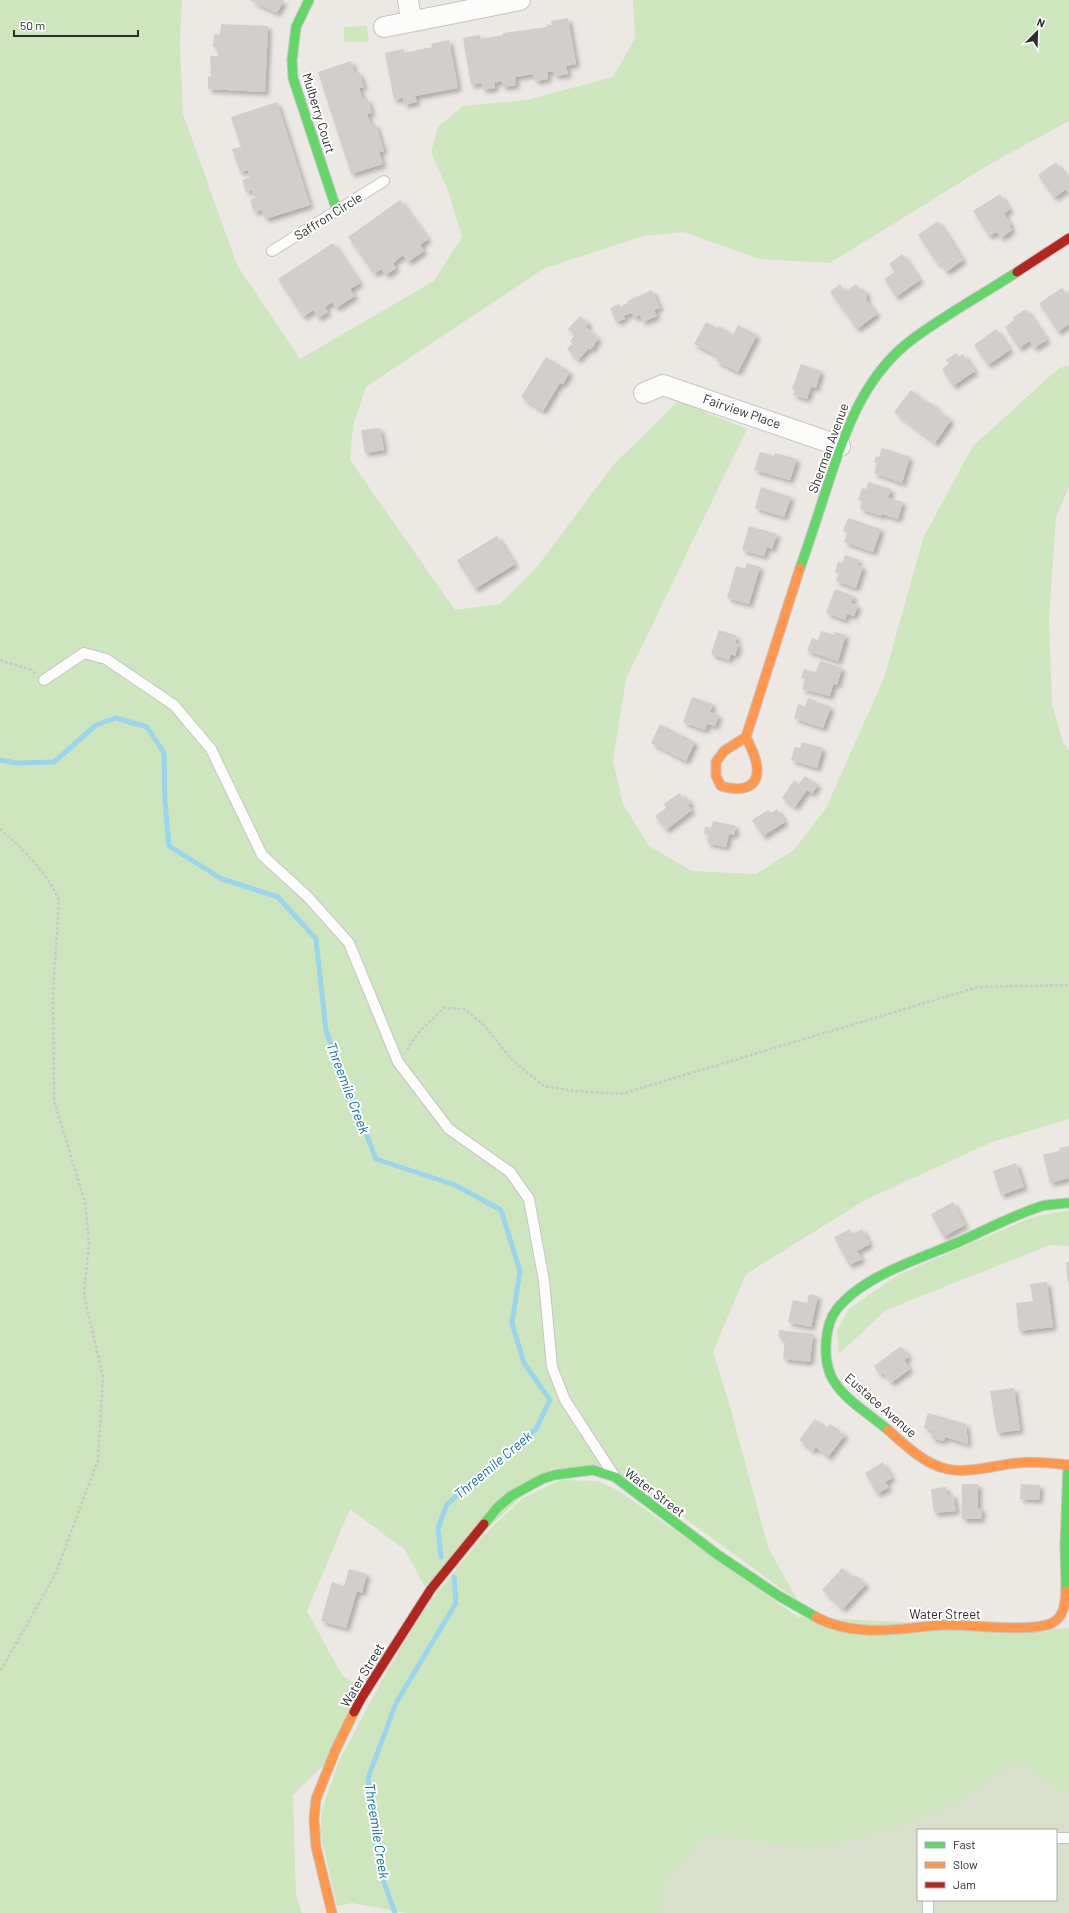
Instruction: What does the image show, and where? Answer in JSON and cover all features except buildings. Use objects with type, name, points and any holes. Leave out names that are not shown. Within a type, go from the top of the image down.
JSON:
[{"type":"street","name":"Mulberry Court","points":[[309,0],[296,27],[292,60],[293,78],[337,211]]},
{"type":"street","points":[[408,0],[411,20]]},
{"type":"street","points":[[384,27],[411,20],[520,0]]},
{"type":"street","name":"Sherman Avenue","points":[[746,737],[840,446],[852,414],[872,379],[891,358],[914,338],[1069,238]]},
{"type":"street","name":"Fairview Place","points":[[644,393],[663,385],[840,446]]},
{"type":"street","points":[[746,737],[757,764],[756,774],[751,784],[743,789],[732,789],[721,786],[715,776],[714,764],[720,753],[746,737]]},
{"type":"street","name":"Eustace Avenue","points":[[1069,1203],[1043,1206],[887,1273],[848,1298],[839,1308],[831,1320],[827,1344],[828,1367],[835,1384],[914,1451],[932,1464],[950,1471],[968,1471],[1017,1463],[1044,1462],[1069,1465]]},
{"type":"street","name":"Water Street","points":[[332,1913],[316,1847],[314,1818],[316,1799],[336,1749],[362,1698],[418,1608],[477,1532],[497,1508],[511,1496],[542,1479],[554,1475],[593,1470],[615,1477],[718,1555],[779,1596],[818,1619],[836,1625],[866,1630],[946,1625],[1034,1627],[1047,1626],[1061,1616],[1064,1610],[1069,1465]]},
{"type":"lane","name":"Saffron Circle","points":[[272,251],[384,181]]},
{"type":"lane","points":[[44,680],[84,653],[106,659],[174,705],[211,749],[262,855],[308,897],[348,943],[398,1062],[449,1129],[510,1172],[529,1200],[544,1281],[552,1367],[565,1400],[615,1477]]},
{"type":"lane","points":[[1057,1838],[1069,1838]]},
{"type":"lane","points":[[928,1901],[928,1913]]},
{"type":"path","points":[[0,660],[31,670],[44,680]]},
{"type":"path","points":[[0,829],[29,856],[54,887],[59,900],[53,992],[54,1101],[85,1202],[90,1242],[84,1294],[103,1376],[98,1460],[55,1575],[0,1672]]},
{"type":"path","points":[[398,1062],[418,1034],[444,1008],[464,1009],[485,1026],[512,1060],[544,1086],[575,1092],[621,1094],[978,987],[1069,985]]},
{"type":"green space","points":[[0,0],[182,0],[180,44],[183,114],[237,265],[300,359],[434,281],[462,237],[448,191],[431,152],[438,127],[463,106],[527,100],[613,77],[635,38],[633,0],[1069,0],[1069,121],[990,164],[830,263],[759,259],[684,232],[643,236],[545,268],[366,387],[353,426],[350,460],[455,610],[500,604],[537,567],[614,464],[678,401],[747,429],[626,679],[613,761],[623,804],[649,846],[692,871],[756,874],[794,850],[826,808],[884,678],[924,536],[973,446],[1059,368],[1069,366],[1069,487],[1056,517],[1049,619],[1052,704],[1063,742],[1069,751],[1069,1119],[992,1142],[867,1199],[746,1274],[713,1352],[730,1406],[768,1547],[798,1601],[630,1478],[552,1468],[425,1587],[405,1550],[350,1509],[307,1611],[342,1675],[361,1689],[324,1765],[293,1795],[296,1895],[302,1913],[0,1913]]},
{"type":"green space","points":[[367,26],[369,42],[344,42],[344,27]]},
{"type":"green space","points":[[1069,1210],[1069,1246],[1050,1245],[886,1310],[839,1354],[837,1331],[849,1309],[898,1275],[1030,1218]]},
{"type":"green space","points":[[560,1480],[598,1481],[619,1491],[798,1617],[1050,1629],[1069,1628],[1069,1794],[1015,1763],[954,1804],[891,1830],[813,1849],[708,1835],[666,1880],[661,1913],[407,1913],[352,1903],[337,1906],[320,1832],[322,1809],[339,1761],[383,1678],[425,1608],[484,1535],[523,1498]]},
{"type":"green space","points":[[1015,1763],[1069,1794],[1069,1913],[661,1913],[666,1880],[708,1835],[813,1849],[890,1830],[953,1804]]},
{"type":"waterway","name":"Threemile Creek","points":[[0,760],[16,763],[54,762],[96,725],[116,718],[147,727],[164,753],[165,802],[169,846],[222,879],[278,897],[316,939],[326,1031],[376,1159],[455,1185],[501,1210],[520,1271],[512,1323],[524,1363],[550,1400],[536,1429],[447,1504],[438,1528],[441,1557]]},
{"type":"waterway","name":"Threemile Creek","points":[[395,1913],[380,1871],[368,1778],[396,1703],[456,1603],[454,1577]]},
{"type":"traffic: fast","points":[[309,0],[296,27],[292,60],[293,78],[337,211]]},
{"type":"traffic: fast","points":[[800,568],[850,423],[870,385],[882,368],[897,352],[914,338],[952,312],[1017,272]]},
{"type":"traffic: fast","points":[[888,1430],[857,1406],[842,1392],[828,1369],[826,1351],[827,1332],[829,1324],[837,1309],[848,1297],[862,1286],[894,1269],[961,1241],[1001,1222],[1045,1205],[1069,1203]]},
{"type":"traffic: fast","points":[[1066,1591],[1065,1545],[1068,1465]]},
{"type":"traffic: fast","points":[[484,1524],[497,1508],[511,1496],[542,1479],[554,1475],[593,1470],[615,1477],[718,1555],[779,1596],[816,1617]]},
{"type":"traffic: slow","points":[[746,737],[753,751],[757,767],[757,775],[754,781],[751,785],[740,789],[721,786],[716,776],[716,762],[724,751],[746,737],[800,568]]},
{"type":"traffic: slow","points":[[888,1430],[908,1448],[930,1463],[947,1469],[972,1470],[1023,1462],[1069,1465]]},
{"type":"traffic: slow","points":[[816,1617],[840,1626],[866,1630],[886,1630],[945,1625],[1016,1628],[1043,1626],[1052,1623],[1061,1614],[1066,1591]]},
{"type":"traffic: slow","points":[[332,1913],[316,1847],[314,1819],[316,1799],[336,1749],[354,1712]]},
{"type":"traffic: jam","points":[[1017,272],[1069,238]]},
{"type":"traffic: jam","points":[[354,1712],[431,1589],[484,1524]]}]
